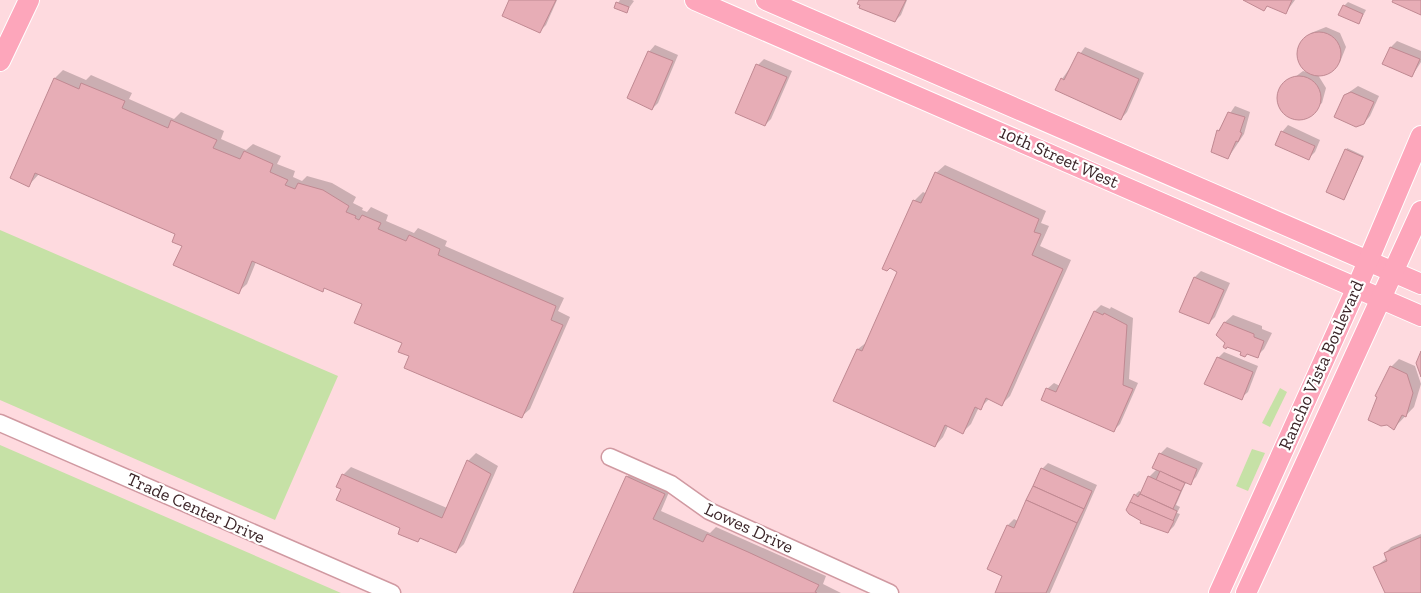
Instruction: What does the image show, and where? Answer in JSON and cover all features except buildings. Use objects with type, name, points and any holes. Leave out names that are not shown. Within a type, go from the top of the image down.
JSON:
[{"type":"main road","points":[[0,61],[29,0]]},
{"type":"main road","name":"10th Street West","points":[[695,0],[1421,316]]},
{"type":"main road","name":"10th Street West","points":[[766,0],[1421,284]]},
{"type":"main road","points":[[856,69],[898,73],[935,87],[958,83]]},
{"type":"main road","points":[[951,110],[976,105],[1055,139],[1105,147]]},
{"type":"main road","name":"Rancho Vista Boulevard","points":[[1219,593],[1369,260],[1421,136]]},
{"type":"main road","name":"Rancho Vista Boulevard","points":[[1246,593],[1421,211]]},
{"type":"street","name":"Trade Center Drive","points":[[0,422],[392,593]]},
{"type":"street","name":"Lowes Drive","points":[[610,457],[671,484],[709,510],[890,593]]},
{"type":"green space","points":[[0,230],[338,376],[275,520],[0,400]]},
{"type":"green space","points":[[1280,388],[1287,392],[1270,427],[1262,423]]},
{"type":"green space","points":[[0,445],[341,593],[0,593]]},
{"type":"green space","points":[[1252,449],[1265,453],[1248,491],[1236,486]]}]
